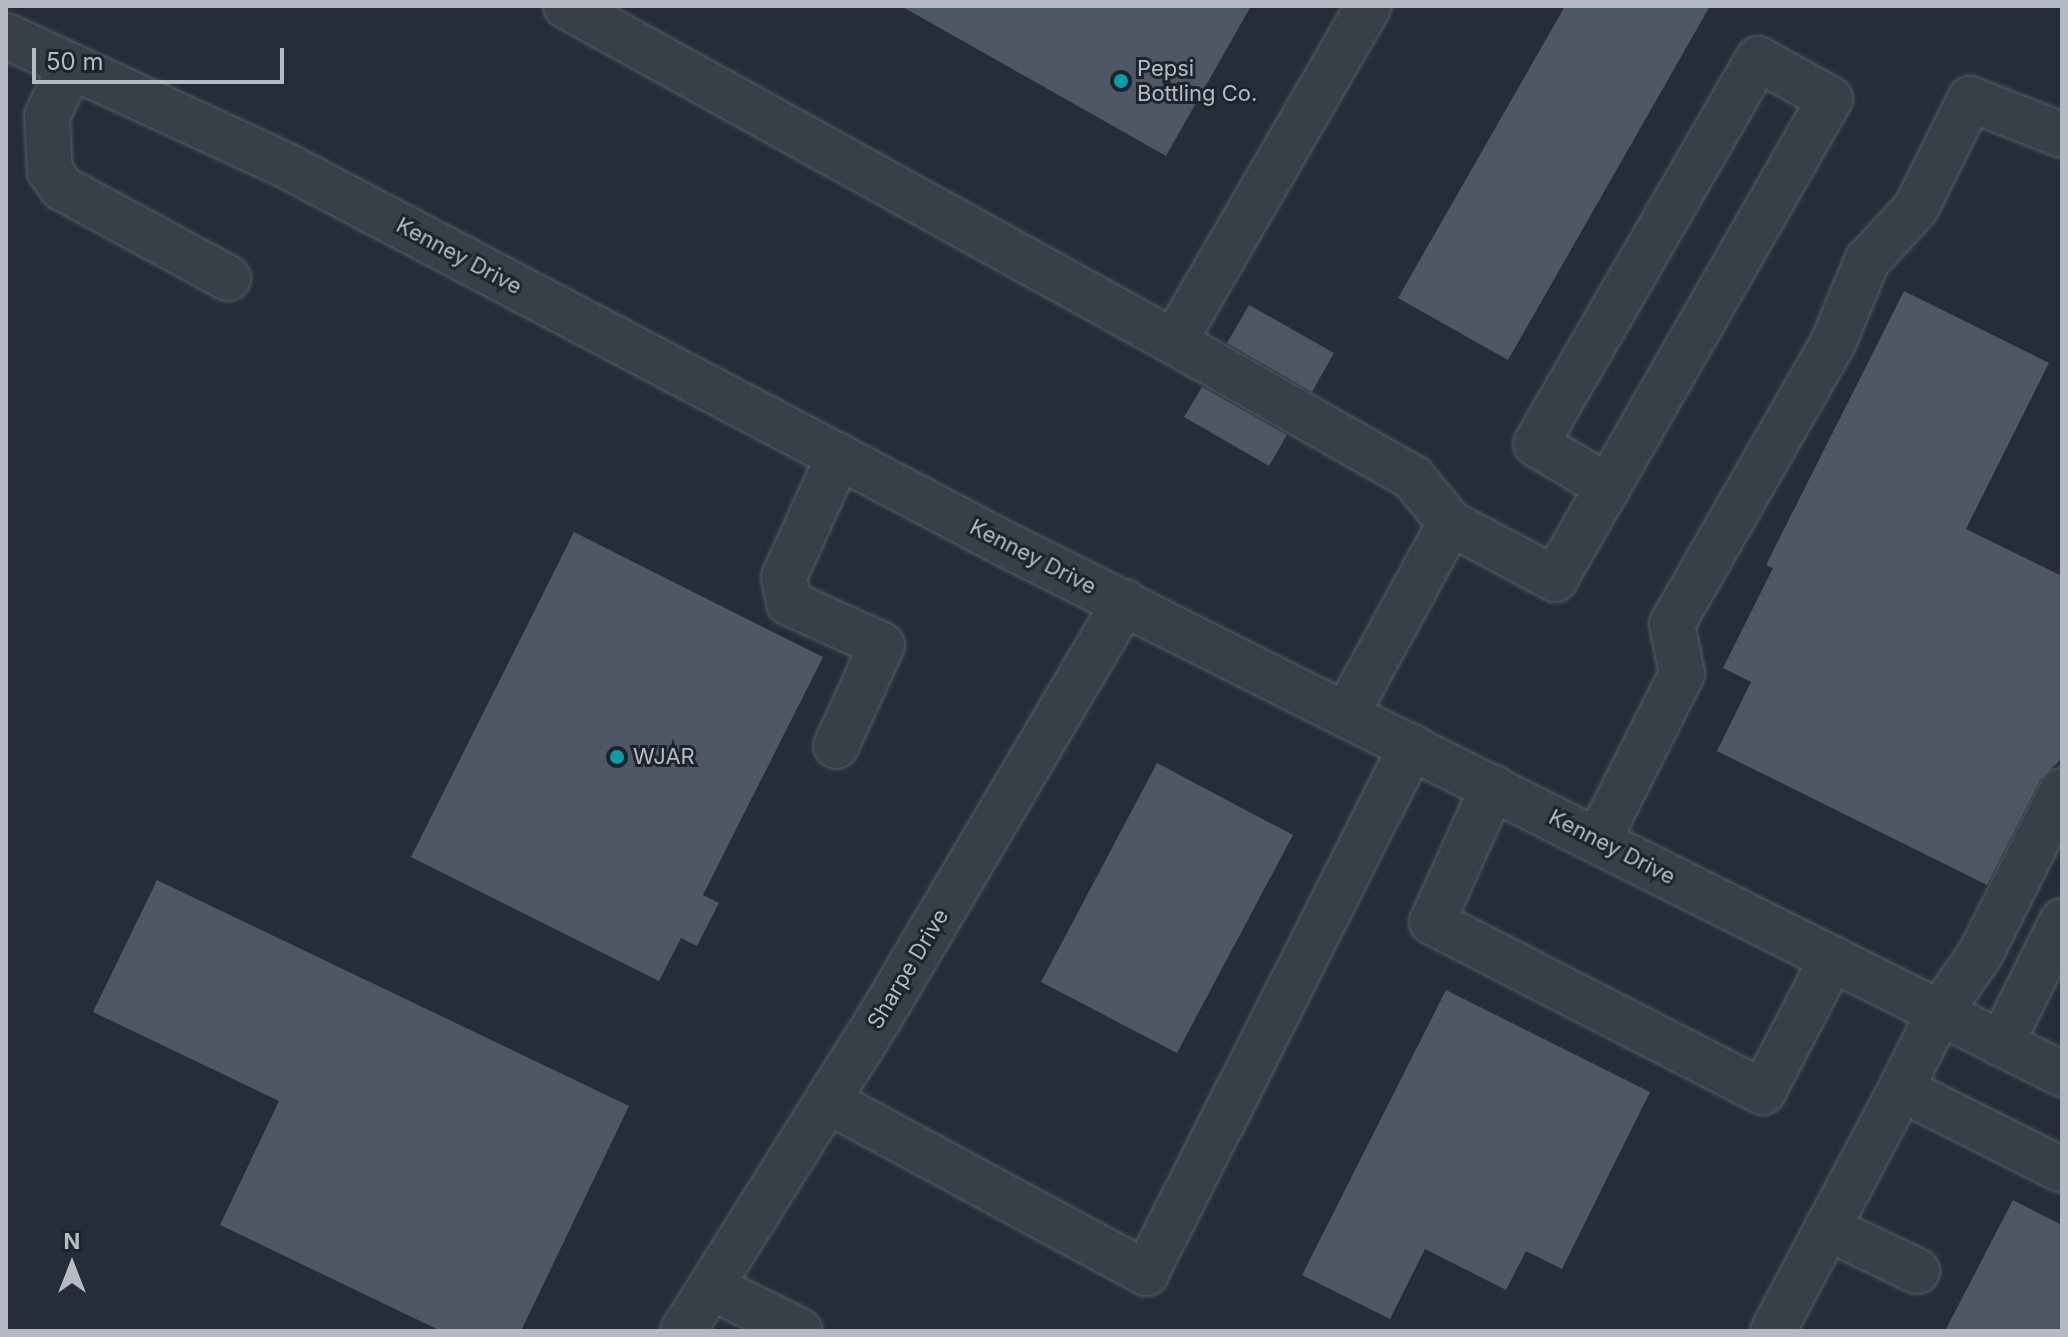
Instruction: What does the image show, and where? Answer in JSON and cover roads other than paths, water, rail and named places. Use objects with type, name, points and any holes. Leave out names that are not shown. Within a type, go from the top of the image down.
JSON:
[{"type":"street","points":[[566,6],[1174,342],[1413,478],[1450,523],[1555,579],[1608,487],[1830,99],[1758,59],[1536,444],[1608,487]]},
{"type":"street","points":[[1174,342],[1369,6]]},
{"type":"street","name":"Kenney Drive","points":[[6,36],[283,164],[839,456],[2062,1074]]},
{"type":"street","points":[[71,66],[47,116],[50,171],[62,188],[228,278]]},
{"type":"street","points":[[1598,840],[1682,674],[1672,624],[1833,343],[1867,261],[1916,208],[1970,99],[2062,135]]},
{"type":"street","points":[[836,746],[882,645],[789,603],[784,577],[839,456]]},
{"type":"street","points":[[1347,713],[1450,523]]},
{"type":"street","name":"Sharpe Drive","points":[[683,1331],[828,1101],[1125,602]]},
{"type":"street","points":[[828,1101],[1146,1273],[1412,746]]},
{"type":"street","points":[[1493,787],[1432,922],[1763,1092],[1832,959]]},
{"type":"street","points":[[1773,1331],[1939,1013],[1981,953],[2062,791]]},
{"type":"street","points":[[2001,1044],[2062,921]]},
{"type":"street","points":[[1901,1089],[2062,1170]]},
{"type":"street","points":[[1827,1228],[1917,1271]]},
{"type":"street","points":[[711,1287],[800,1331]]},
{"type":"place","name":"Pepsi Bottling Co.","points":[[1121,81]]},
{"type":"place","name":"WJAR","points":[[617,757]]}]
